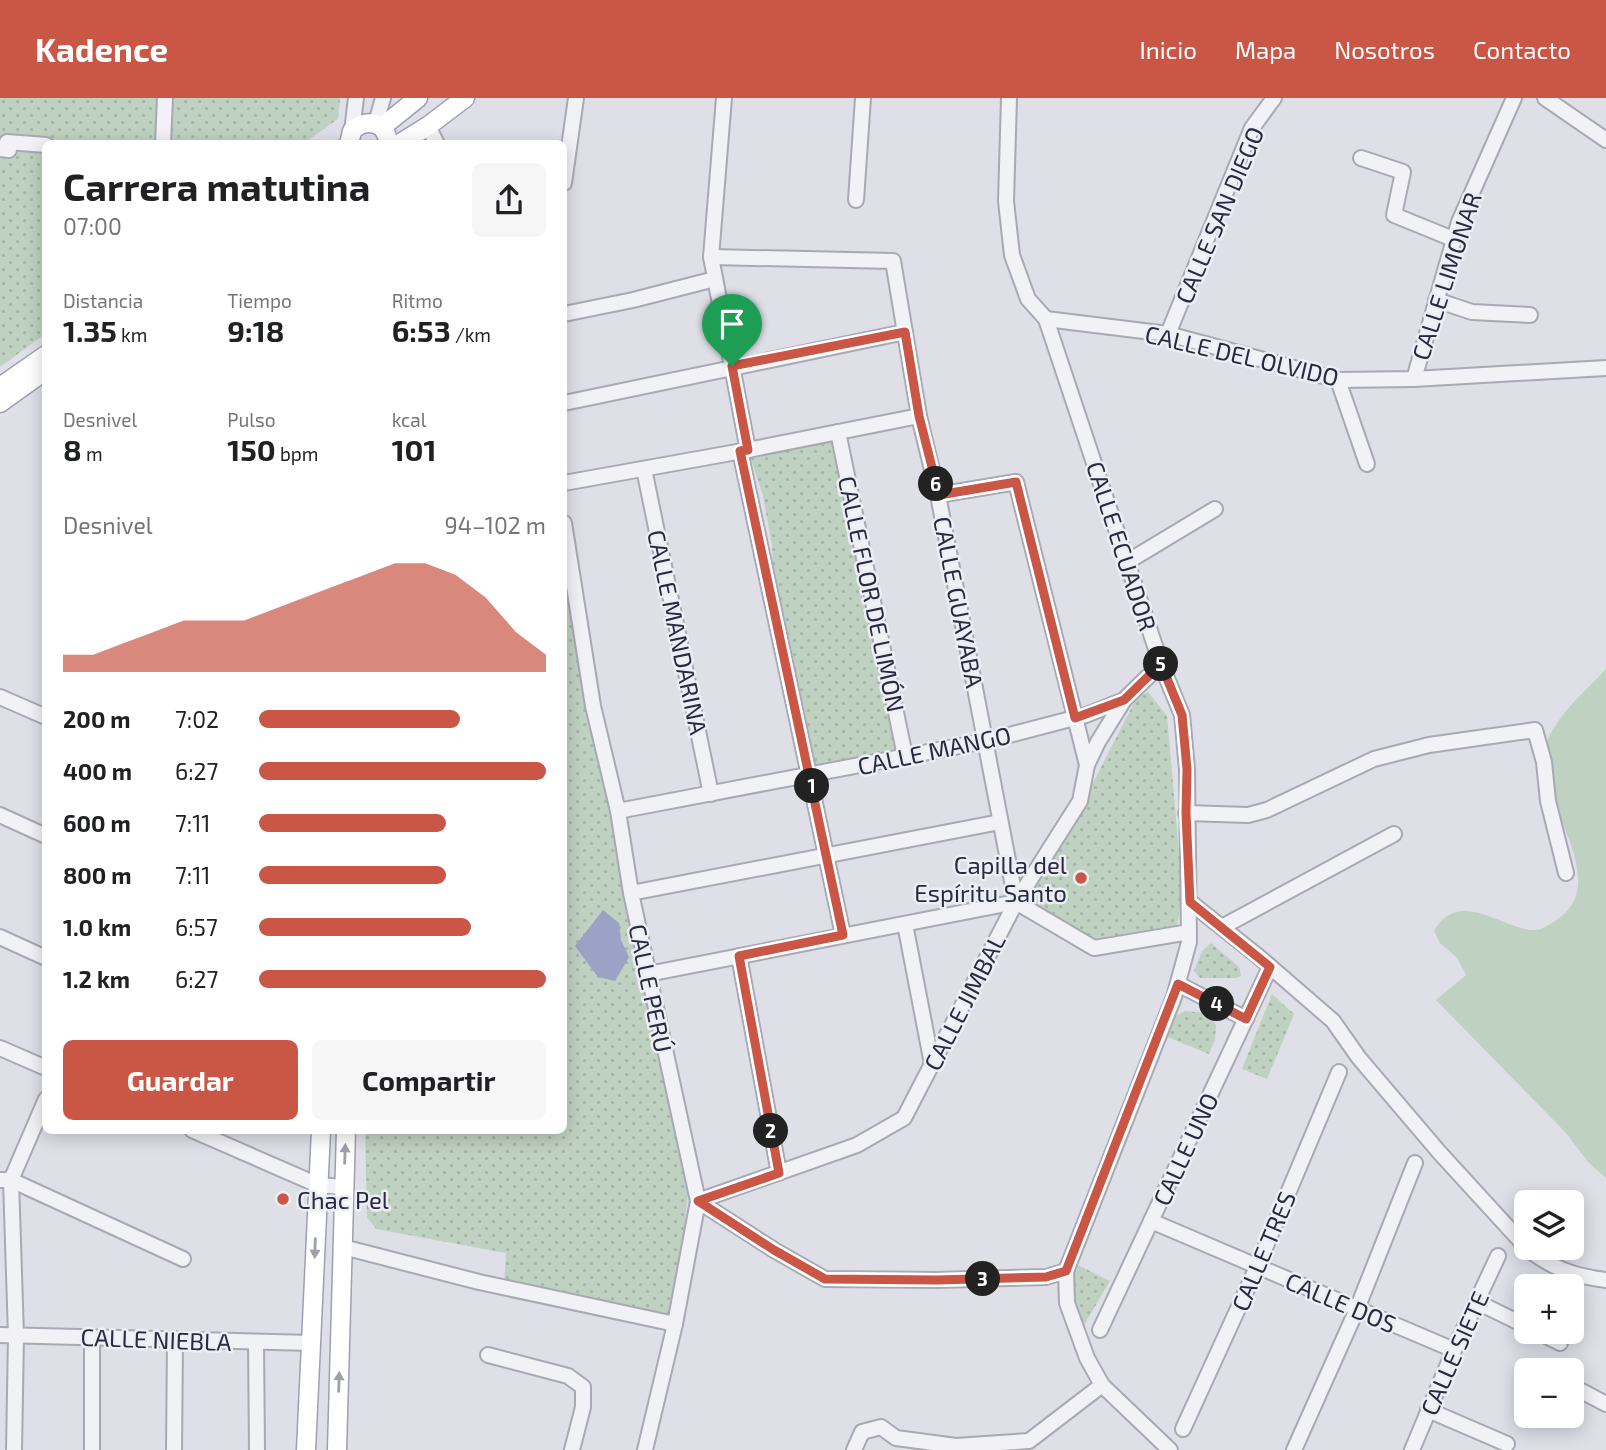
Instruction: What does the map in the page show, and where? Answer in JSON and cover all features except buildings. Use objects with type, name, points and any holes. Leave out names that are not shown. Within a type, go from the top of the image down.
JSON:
[{"type":"main road","points":[[348,139],[363,123],[382,131],[418,98]]},
{"type":"main road","points":[[405,140],[465,98]]},
{"type":"main road","points":[[0,387],[42,358]]},
{"type":"main road","points":[[0,403],[42,373]]},
{"type":"main road","points":[[306,1450],[321,1134]]},
{"type":"main road","points":[[337,1450],[346,1134]]},
{"type":"street","points":[[163,140],[165,98]]},
{"type":"street","points":[[348,139],[356,98]]},
{"type":"street","points":[[382,131],[383,98]]},
{"type":"street","points":[[567,162],[576,98]]},
{"type":"street","points":[[724,98],[711,257],[732,366],[744,451],[843,935]]},
{"type":"street","points":[[856,200],[863,98]]},
{"type":"street","name":"CALLE ECUADOR","points":[[1009,98],[1006,201],[1012,255],[1028,299],[1046,319],[1161,664],[1182,715],[1187,769],[1189,942],[1178,984],[1066,1271],[1068,1303],[1087,1357],[1102,1385],[1170,1450]]},
{"type":"street","name":"CALLE SAN DIEGO","points":[[1168,334],[1252,128],[1274,98]]},
{"type":"street","name":"CALLE LIMONAR","points":[[1414,379],[1453,239],[1514,98]]},
{"type":"street","points":[[1545,98],[1606,140]]},
{"type":"street","points":[[428,126],[435,140]]},
{"type":"street","points":[[0,149],[9,150],[7,142],[42,145]]},
{"type":"street","points":[[1361,158],[1403,172],[1394,215],[1453,239]]},
{"type":"street","name":"CALLE GUAYABA","points":[[711,257],[893,261],[919,416],[939,495],[1016,902]]},
{"type":"street","points":[[567,313],[715,279]]},
{"type":"street","points":[[1436,300],[1472,312],[1530,315]]},
{"type":"street","name":"CALLE DEL OLVIDO","points":[[1046,319],[1168,334],[1338,380],[1414,379],[1606,368]]},
{"type":"street","points":[[567,401],[905,332]]},
{"type":"street","points":[[1338,380],[1367,464]]},
{"type":"street","points":[[567,482],[919,416]]},
{"type":"street","name":"CALLE FLOR DE LIMÓN","points":[[838,432],[905,757]]},
{"type":"street","name":"CALLE MANDARINA","points":[[644,469],[711,794]]},
{"type":"street","points":[[939,495],[1016,482],[1087,765]]},
{"type":"street","points":[[1127,562],[1215,509]]},
{"type":"street","name":"CALLE PERÚ","points":[[567,542],[593,706],[618,811],[631,893],[698,1201],[675,1324],[645,1450]]},
{"type":"street","name":"CALLE JIMBAL","points":[[698,1201],[857,1145],[904,1118],[1016,902],[1080,801],[1087,765],[1098,743],[1124,700],[1161,664]]},
{"type":"street","points":[[0,697],[42,715]]},
{"type":"street","name":"CALLE MANGO","points":[[618,811],[985,741],[1075,718],[1124,700]]},
{"type":"street","points":[[1186,813],[1248,815],[1267,810],[1374,759],[1429,745],[1535,730],[1544,762],[1548,801],[1566,873]]},
{"type":"street","points":[[0,815],[42,834]]},
{"type":"street","points":[[631,893],[1000,822]]},
{"type":"street","points":[[1222,927],[1394,834]]},
{"type":"street","points":[[648,974],[1016,902],[1094,948],[1189,932]]},
{"type":"street","points":[[1190,902],[1333,1021],[1359,1058],[1514,1234]]},
{"type":"street","points":[[905,924],[932,1064]]},
{"type":"street","points":[[0,937],[42,956]]},
{"type":"street","points":[[739,956],[779,1173]]},
{"type":"street","name":"CALLE UNO","points":[[1100,1330],[1270,967]]},
{"type":"street","points":[[1178,984],[1246,1019]]},
{"type":"street","points":[[0,1048],[42,1066]]},
{"type":"street","name":"CALLE TRES","points":[[1184,1429],[1257,1267],[1339,1072]]},
{"type":"street","points":[[14,1450],[16,1336],[5,1180],[42,1107]]},
{"type":"street","points":[[201,1134],[318,1185],[344,1187]]},
{"type":"street","points":[[1294,1450],[1357,1309],[1415,1163]]},
{"type":"street","points":[[5,1180],[183,1259]]},
{"type":"street","points":[[698,1201],[825,1279],[1046,1277],[1066,1271]]},
{"type":"street","name":"CALLE DOS","points":[[1151,1222],[1454,1350]]},
{"type":"street","points":[[342,1247],[479,1282],[675,1324]]},
{"type":"street","name":"CALLE SIETE","points":[[1412,1450],[1454,1350],[1498,1256]]},
{"type":"street","points":[[1544,1260],[1553,1267],[1583,1277],[1606,1280]]},
{"type":"street","points":[[1477,1301],[1514,1320]]},
{"type":"street","name":"CALLE NIEBLA","points":[[0,1335],[312,1343]]},
{"type":"street","points":[[92,1338],[92,1450]]},
{"type":"street","points":[[174,1450],[175,1340]]},
{"type":"street","points":[[256,1342],[257,1450]]},
{"type":"street","points":[[488,1355],[568,1376],[583,1387],[583,1407],[572,1450]]},
{"type":"street","points":[[854,1450],[862,1432],[881,1427],[897,1444],[956,1446],[1029,1441],[1102,1385]]},
{"type":"street","points":[[1584,1392],[1606,1404]]},
{"type":"street","points":[[1429,1410],[1507,1444]]},
{"type":"green space","points":[[0,98],[340,98],[338,119],[308,140],[42,140],[42,336],[0,367]]},
{"type":"green space","points":[[835,434],[904,755],[812,772],[775,605],[772,545],[763,496],[749,453]]},
{"type":"green space","points":[[574,587],[688,1193],[675,1324],[504,1286],[506,1253],[376,1229],[367,1217],[365,1134],[567,1134],[567,588]]},
{"type":"green space","points":[[1606,669],[1606,1178],[1589,1163],[1566,1133],[1436,1000],[1466,975],[1457,958],[1440,943],[1434,931],[1445,918],[1458,912],[1486,915],[1529,930],[1541,929],[1563,915],[1572,904],[1577,891],[1576,864],[1556,803],[1545,752],[1547,741],[1560,719]]},
{"type":"green space","points":[[1148,692],[1167,716],[1182,886],[1177,928],[1094,940],[1020,901],[1095,779],[1137,697]]},
{"type":"green space","points":[[1211,943],[1239,967],[1241,976],[1200,978],[1194,971],[1202,951]]},
{"type":"green space","points":[[1272,994],[1294,1014],[1267,1079],[1242,1069]]},
{"type":"green space","points":[[1185,1011],[1207,1013],[1216,1025],[1215,1040],[1209,1054],[1165,1036],[1177,1015]]},
{"type":"green space","points":[[1074,1263],[1110,1281],[1081,1330],[1069,1288]]},
{"type":"water","points":[[603,910],[619,923],[621,940],[629,957],[615,981],[598,977],[575,946]]},
{"type":"place","name":"Capilla del Espíritu Santo","points":[[1081,878]]},
{"type":"place","name":"Chac Pel","points":[[283,1199]]},
{"type":"route","points":[[905,332],[919,416],[939,495],[1016,482],[1075,718],[1124,700],[1161,664],[1182,715],[1187,769],[1190,902],[1270,967],[1246,1019],[1178,984],[1066,1271],[1046,1277],[825,1279],[698,1201],[779,1173],[739,956],[843,935],[740,451],[748,450],[732,366],[905,332]]}]
